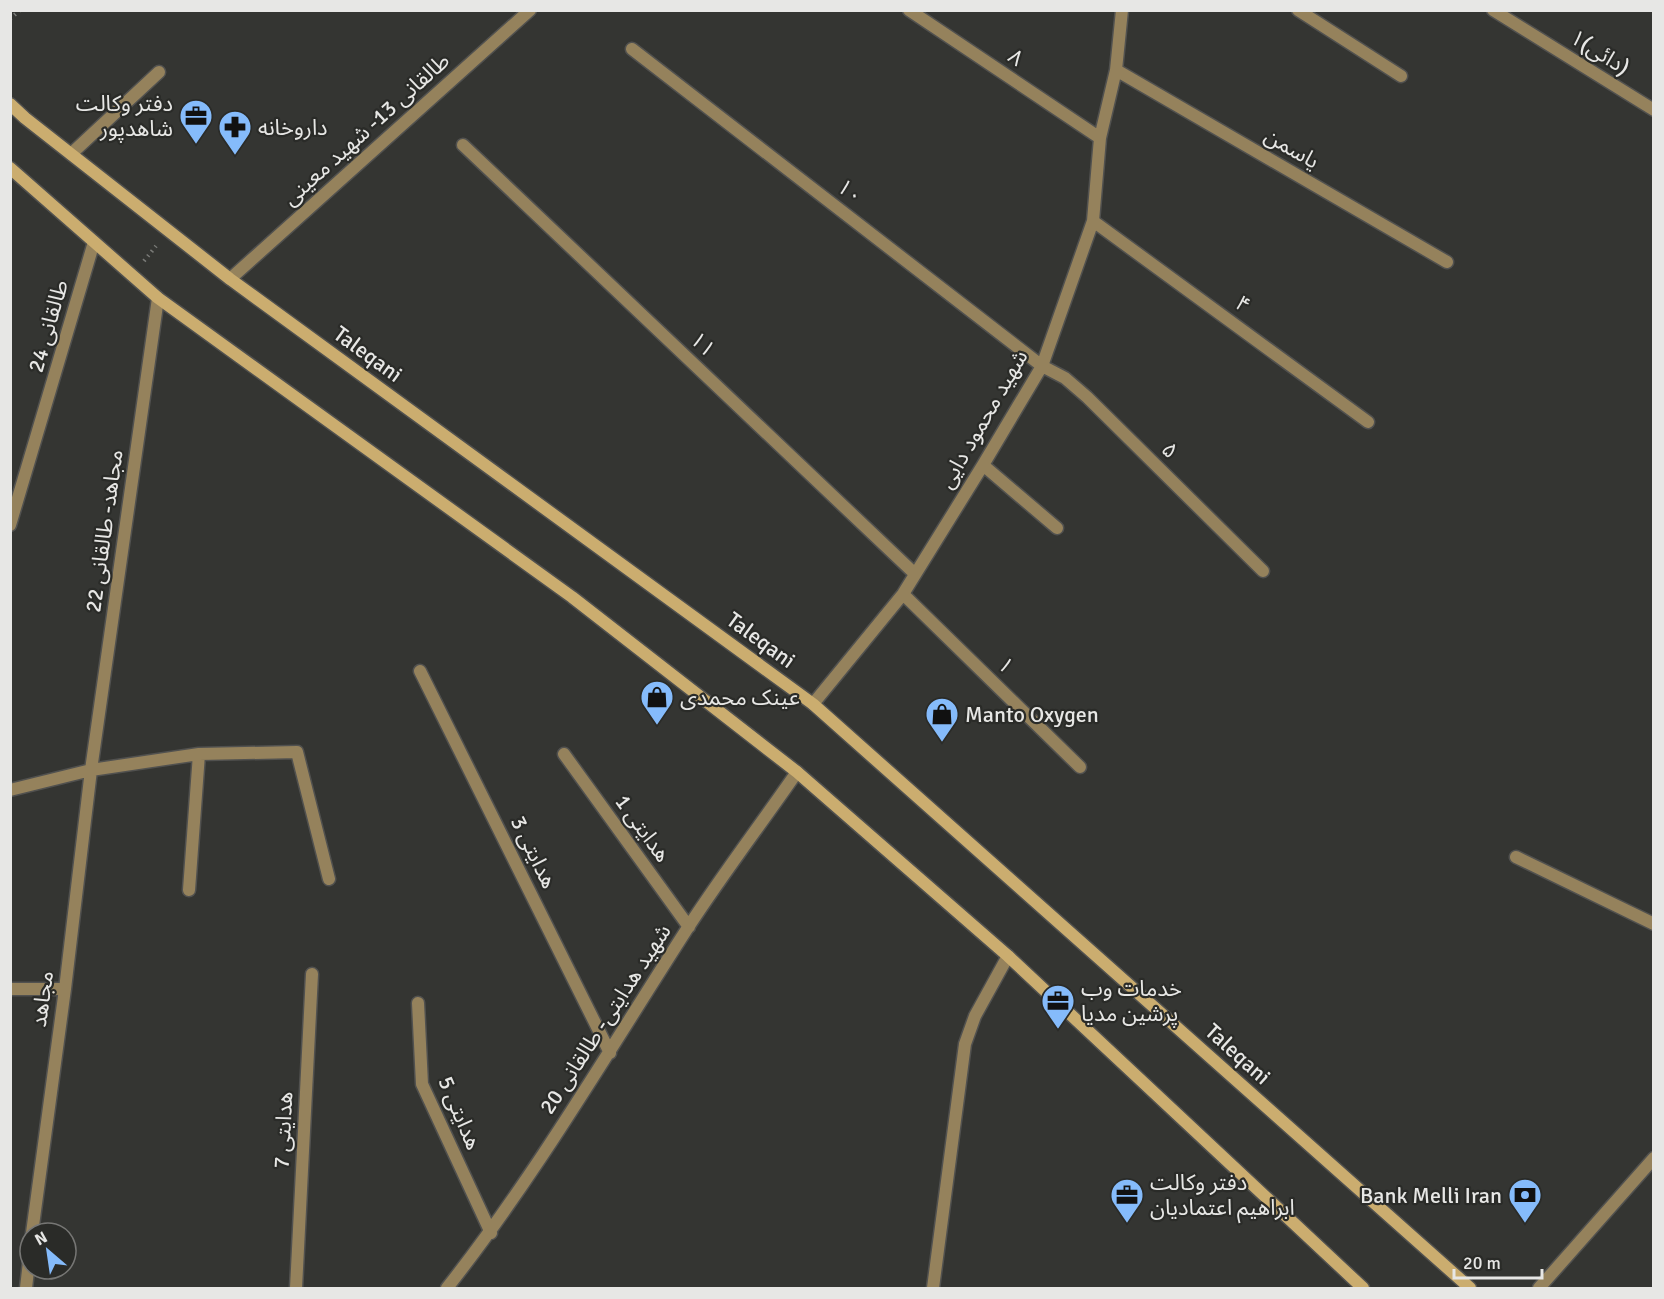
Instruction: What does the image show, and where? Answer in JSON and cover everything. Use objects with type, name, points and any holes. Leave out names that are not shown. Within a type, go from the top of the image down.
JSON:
[{"type":"main road","name":"Taleqani","points":[[10,104],[230,279],[813,704],[1470,1288]]},
{"type":"main road","points":[[10,168],[158,298],[572,597],[797,772],[1008,956],[1363,1288]]},
{"type":"street","name":"طالقانی 13- شهید معینی","points":[[230,279],[530,10]]},
{"type":"street","name":"۸","points":[[909,10],[1100,138]]},
{"type":"street","name":"شهید محمود دایی","points":[[813,704],[903,594],[1042,366],[1093,221],[1100,138],[1116,70],[1122,10]]},
{"type":"street","points":[[1298,10],[1401,76]]},
{"type":"street","name":"۱(دائی)","points":[[1493,10],[1653,110]]},
{"type":"street","name":"۱۰","points":[[632,49],[1042,366]]},
{"type":"street","name":"یاسمن","points":[[1116,70],[1447,262]]},
{"type":"street","points":[[71,154],[159,72]]},
{"type":"street","name":"۱۱","points":[[463,145],[914,573]]},
{"type":"street","name":"۴","points":[[1093,221],[1368,422]]},
{"type":"street","name":"طالقانی 24","points":[[10,525],[94,242]]},
{"type":"street","name":"مجاهد- طالقانی 22","points":[[91,770],[158,298]]},
{"type":"street","name":"۵","points":[[1042,366],[1065,378],[1088,398],[1263,571]]},
{"type":"street","points":[[983,465],[1057,528]]},
{"type":"street","name":"۱","points":[[903,594],[1080,766]]},
{"type":"street","name":"هدایتی 3","points":[[420,670],[610,1053]]},
{"type":"street","points":[[10,790],[91,770],[199,754],[297,752],[329,879]]},
{"type":"street","points":[[189,890],[199,754]]},
{"type":"street","name":"هدایتی 1","points":[[564,754],[688,927]]},
{"type":"street","name":"مجاهد","points":[[34,1221],[65,989],[91,770]]},
{"type":"street","name":"شهید هدایتی- طالقانی 20","points":[[447,1288],[491,1233],[610,1053],[688,927],[797,772]]},
{"type":"street","points":[[1516,857],[1653,924]]},
{"type":"street","points":[[933,1288],[965,1044],[975,1016],[1008,956]]},
{"type":"street","name":"هدایتی 7","points":[[296,1288],[312,974]]},
{"type":"street","points":[[10,990],[65,989]]},
{"type":"street","name":"هدایتی 5","points":[[418,1003],[422,1084],[491,1233]]},
{"type":"street","points":[[1539,1288],[1653,1158]]},
{"type":"path","points":[[10,19],[20,10]]},
{"type":"path","points":[[132,275],[169,231]]},
{"type":"place","name":"دفتر وکالت شاهدپور","points":[[196,145]]},
{"type":"place","name":"داروخانه","points":[[235,156]]},
{"type":"place","name":"عینک محمدی","points":[[657,726]]},
{"type":"place","name":"Manto Oxygen","points":[[942,743]]},
{"type":"place","name":"خدمات وب پرشین مدیا","points":[[1058,1030]]},
{"type":"place","name":"دفتر وکالت ابراهیم اعتمادیان","points":[[1127,1224]]},
{"type":"place","name":"Bank Melli Iran","points":[[1525,1224]]}]
